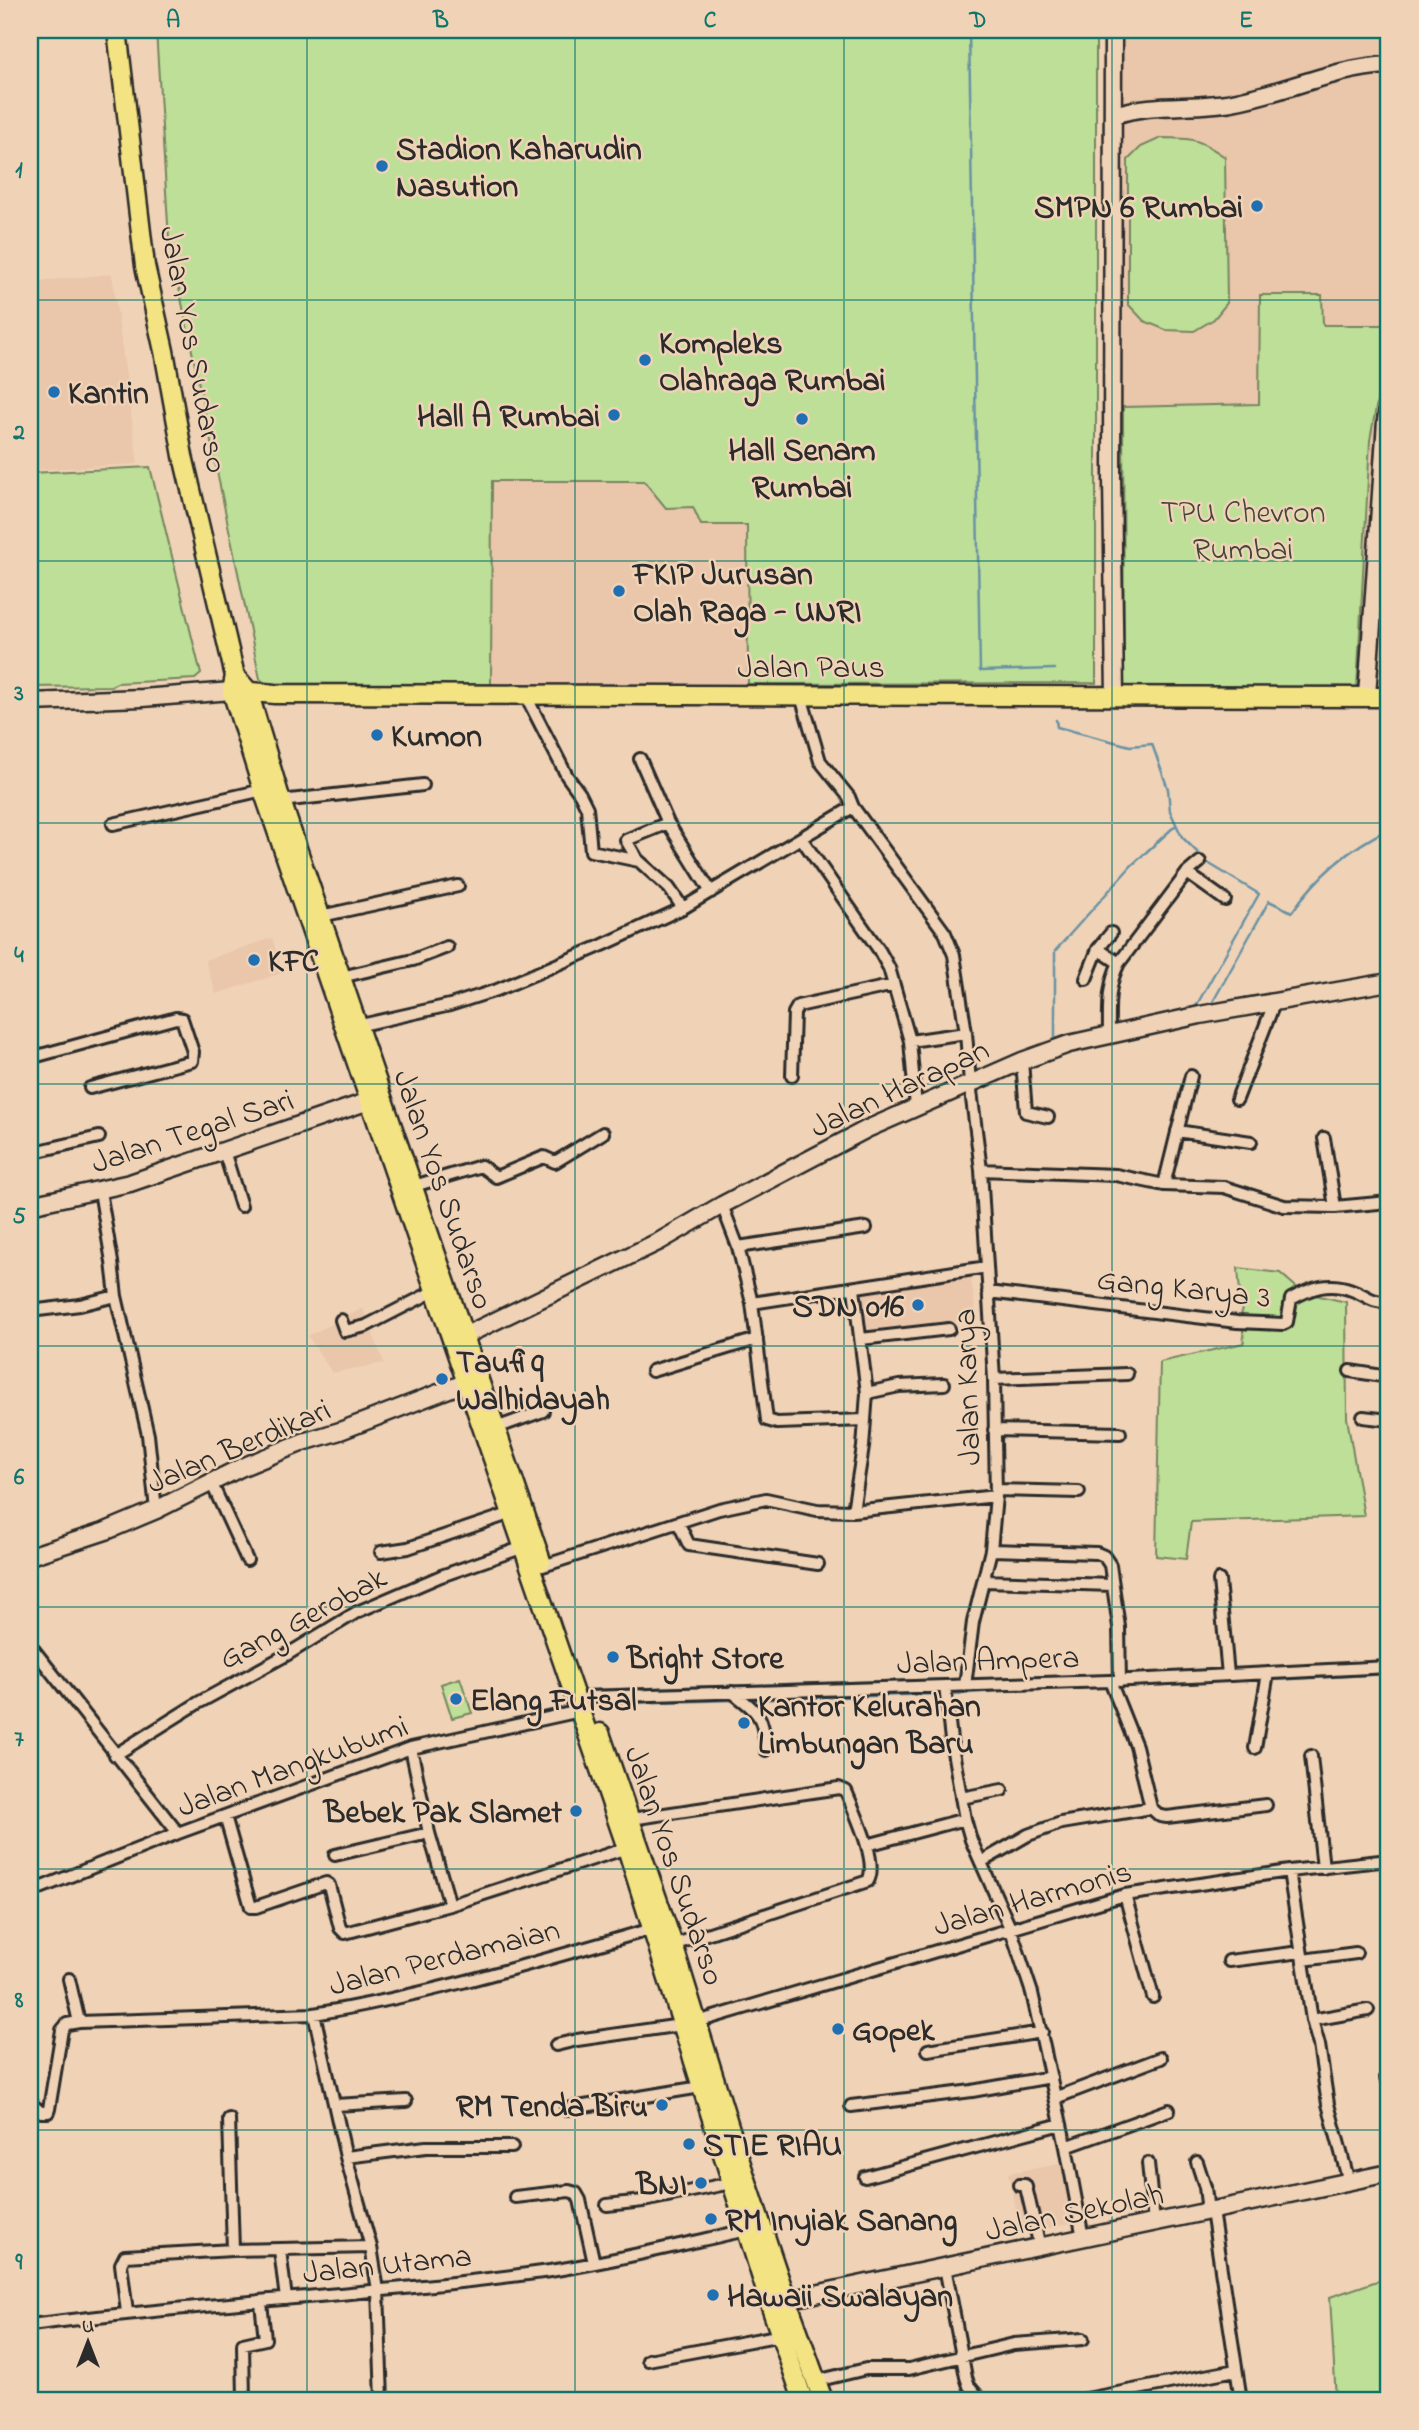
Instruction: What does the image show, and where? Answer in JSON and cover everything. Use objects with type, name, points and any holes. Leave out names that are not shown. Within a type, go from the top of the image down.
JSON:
[{"type":"main road","name":"Jalan Yos Sudarso","points":[[117,30],[145,266],[183,456],[263,790],[357,1026],[414,1186],[496,1428],[512,1513],[524,1547],[631,1819],[689,2024],[701,2087],[747,2230],[823,2400]]},
{"type":"main road","name":"Jalan Yos Sudarso","points":[[241,693],[320,916],[369,1101],[467,1382],[543,1566],[652,1929],[671,1956]]},
{"type":"main road","name":"Jalan Paus","points":[[241,693],[1115,700],[1389,707]]},
{"type":"main road","name":"Jalan Paus","points":[[241,693],[530,704],[803,704],[1389,697]]},
{"type":"main road","name":"Jalan Yos Sudarso","points":[[689,2024],[736,2149],[779,2304],[782,2336],[803,2400]]},
{"type":"street","points":[[1113,30],[1115,115],[1112,478],[1115,700]]},
{"type":"street","points":[[1115,115],[1135,110],[1230,103],[1318,77],[1389,65]]},
{"type":"street","points":[[1114,86],[1122,96],[1163,108]]},
{"type":"street","points":[[1367,696],[1382,605],[1386,421],[1389,401]]},
{"type":"street","points":[[30,702],[142,698],[164,702],[241,693]]},
{"type":"street","points":[[530,704],[567,776],[587,808],[591,851],[636,859]]},
{"type":"street","name":"Jalan Karya","points":[[803,704],[820,761],[849,797],[853,807],[944,933],[954,955],[966,1033],[981,1170],[988,1292],[993,1330],[996,1493],[991,1550],[973,1622],[965,1686]]},
{"type":"street","points":[[640,759],[668,822],[711,892]]},
{"type":"street","points":[[281,801],[423,785]]},
{"type":"street","points":[[113,824],[263,790]]},
{"type":"street","points":[[357,1026],[450,1005],[497,990],[683,908],[853,807]]},
{"type":"street","points":[[668,822],[626,839],[636,859],[669,888],[683,908]]},
{"type":"street","points":[[801,838],[889,968],[910,1041],[915,1103]]},
{"type":"street","points":[[1109,1035],[1109,991],[1112,976],[1187,873],[1200,862]]},
{"type":"street","points":[[1187,873],[1225,900]]},
{"type":"street","points":[[320,916],[458,886]]},
{"type":"street","points":[[1086,979],[1098,949],[1111,933]]},
{"type":"street","points":[[333,967],[413,960],[447,947]]},
{"type":"street","points":[[1098,949],[1119,963]]},
{"type":"street","name":"Jalan Harapan","points":[[464,1336],[660,1241],[915,1103],[1022,1061],[1069,1044],[1202,1010],[1389,982]]},
{"type":"street","points":[[792,1076],[794,1013],[798,1006],[894,985]]},
{"type":"street","points":[[1237,1099],[1275,1001]]},
{"type":"street","points":[[30,1058],[176,1018],[182,1019],[193,1052],[192,1061],[90,1088]]},
{"type":"street","points":[[910,1041],[966,1033]]},
{"type":"street","points":[[1022,1061],[1026,1112],[1048,1116]]},
{"type":"street","points":[[1164,1185],[1191,1076]]},
{"type":"street","name":"Jalan Tegal Sari","points":[[30,1205],[130,1183],[369,1101]]},
{"type":"street","points":[[1177,1131],[1251,1142]]},
{"type":"street","points":[[414,1186],[481,1166],[496,1177],[544,1157],[555,1162],[603,1133]]},
{"type":"street","points":[[30,1153],[99,1137]]},
{"type":"street","points":[[1324,1138],[1335,1207]]},
{"type":"street","points":[[224,1151],[241,1206]]},
{"type":"street","points":[[981,1170],[1116,1175],[1164,1185],[1224,1187],[1278,1205],[1335,1207],[1389,1202]]},
{"type":"street","points":[[100,1191],[116,1296],[148,1435],[156,1510]]},
{"type":"street","points":[[722,1207],[738,1247],[752,1303],[765,1415],[770,1421],[865,1420]]},
{"type":"street","points":[[738,1247],[866,1228]]},
{"type":"street","points":[[752,1303],[987,1266]]},
{"type":"street","name":"Gang Karya 3","points":[[988,1292],[1237,1322],[1283,1324],[1287,1322],[1292,1299],[1316,1286],[1351,1289],[1371,1301],[1389,1302]]},
{"type":"street","points":[[853,1511],[867,1393],[854,1289]]},
{"type":"street","points":[[341,1320],[345,1331],[366,1326],[436,1290]]},
{"type":"street","points":[[30,1311],[80,1305],[116,1296]]},
{"type":"street","points":[[861,1339],[948,1329]]},
{"type":"street","points":[[652,1371],[757,1339]]},
{"type":"street","points":[[1350,1371],[1389,1377]]},
{"type":"street","points":[[994,1379],[1127,1374]]},
{"type":"street","name":"Jalan Berdikari","points":[[30,1556],[106,1531],[212,1484],[240,1468],[303,1442],[340,1431],[467,1382]]},
{"type":"street","points":[[867,1393],[899,1386],[944,1384]]},
{"type":"street","points":[[496,1428],[543,1411]]},
{"type":"street","points":[[1363,1417],[1389,1420]]},
{"type":"street","points":[[994,1430],[1120,1433]]},
{"type":"street","points":[[212,1484],[247,1560]]},
{"type":"street","points":[[543,1566],[719,1509],[766,1499],[817,1510],[853,1511],[996,1493],[1079,1492]]},
{"type":"street","points":[[381,1552],[408,1548],[512,1513]]},
{"type":"street","points":[[679,1524],[689,1545],[818,1564]]},
{"type":"street","name":"Gang Gerobak","points":[[115,1755],[198,1703],[288,1654],[357,1612],[441,1576],[524,1547]]},
{"type":"street","points":[[991,1550],[1097,1553],[1108,1560],[1119,1627],[1115,1681],[1136,1746],[1151,1808],[1160,1816],[1167,1817],[1265,1805]]},
{"type":"street","points":[[1219,1580],[1228,1675]]},
{"type":"street","points":[[983,1581],[1113,1585]]},
{"type":"street","points":[[30,1645],[178,1833]]},
{"type":"street","name":"Jalan Ampera","points":[[584,1704],[732,1692],[1115,1681],[1389,1667]]},
{"type":"street","points":[[1255,1748],[1268,1673]]},
{"type":"street","points":[[945,1686],[965,1819],[1012,1930],[1032,1993],[1083,2238]]},
{"type":"street","points":[[732,1692],[753,1708],[762,1721],[766,1750]]},
{"type":"street","name":"Jalan Mangkubumi","points":[[30,1892],[178,1833],[411,1748],[584,1704]]},
{"type":"street","points":[[411,1748],[429,1833],[450,1905]]},
{"type":"street","points":[[1311,1756],[1323,1868]]},
{"type":"street","points":[[631,1819],[839,1788],[846,1790],[867,1845],[871,1875],[863,1884],[671,1956]]},
{"type":"street","points":[[961,1798],[1002,1790]]},
{"type":"street","points":[[981,1862],[1028,1835],[1061,1823],[1151,1808]]},
{"type":"street","points":[[225,1816],[253,1908],[326,1883],[340,1928],[345,1933],[450,1905],[627,1848]]},
{"type":"street","points":[[867,1845],[965,1819]]},
{"type":"street","points":[[335,1855],[429,1833]]},
{"type":"street","name":"Jalan Harmonis","points":[[556,2045],[577,2039],[689,2024],[1125,1895],[1289,1871],[1389,1860]]},
{"type":"street","points":[[1289,1871],[1328,2104],[1349,2182]]},
{"type":"street","points":[[1125,1895],[1153,1997]]},
{"type":"street","name":"Jalan Perdamaian","points":[[79,2022],[314,2014],[399,1999],[652,1929]]},
{"type":"street","points":[[1229,1961],[1356,1953]]},
{"type":"street","points":[[30,2103],[41,2112],[48,2112],[62,2030],[67,2024],[79,2022],[69,1979]]},
{"type":"street","points":[[1312,2020],[1368,2010]]},
{"type":"street","points":[[314,2014],[346,2157],[371,2247],[378,2290],[382,2400]]},
{"type":"street","points":[[928,2050],[1042,2032]]},
{"type":"street","points":[[1055,2098],[1161,2058]]},
{"type":"street","points":[[851,2106],[972,2091],[1051,2077]]},
{"type":"street","points":[[566,2109],[701,2087]]},
{"type":"street","points":[[335,2105],[406,2101]]},
{"type":"street","points":[[1066,2147],[1169,2109]]},
{"type":"street","points":[[229,2119],[233,2250]]},
{"type":"street","points":[[865,2177],[1061,2124]]},
{"type":"street","points":[[346,2157],[426,2147],[512,2147]]},
{"type":"street","points":[[1197,2162],[1210,2211],[1241,2400]]},
{"type":"street","points":[[1148,2163],[1154,2223]]},
{"type":"street","name":"Jalan Sekolah","points":[[779,2304],[1389,2174]]},
{"type":"street","points":[[607,2205],[643,2201],[732,2183]]},
{"type":"street","points":[[1019,2185],[1026,2187],[1040,2247]]},
{"type":"street","points":[[515,2197],[569,2191],[576,2193],[580,2200],[594,2263]]},
{"type":"street","name":"Jalan Utama","points":[[30,2325],[127,2312],[261,2302],[485,2279],[594,2263],[747,2230]]},
{"type":"street","points":[[127,2312],[121,2264],[125,2256],[371,2247]]},
{"type":"street","points":[[280,2250],[286,2299]]},
{"type":"street","points":[[945,2267],[969,2386],[981,2400]]},
{"type":"street","points":[[244,2400],[243,2344],[265,2339],[261,2302]]},
{"type":"street","points":[[648,2360],[782,2336]]},
{"type":"street","points":[[816,2381],[866,2369],[909,2369],[1014,2344],[1083,2339]]},
{"type":"street","points":[[1081,2400],[1236,2370]]},
{"type":"shaded area","points":[[1120,30],[1389,30],[1389,694],[1122,691]]},
{"type":"shaded area","points":[[112,274],[138,464],[30,470],[30,282]]},
{"type":"shaded area","name":"FKIP Jurusan Olah Raga - UNRI","points":[[491,481],[644,481],[666,508],[693,507],[701,525],[747,525],[748,684],[491,686]]},
{"type":"shaded area","points":[[272,938],[283,973],[216,994],[205,960]]},
{"type":"shaded area","name":"SDN 016","points":[[971,1277],[976,1319],[865,1332],[860,1291]]},
{"type":"shaded area","points":[[363,1308],[384,1363],[332,1373],[308,1336]]},
{"type":"shaded area","points":[[1060,2164],[1075,2222],[1021,2234],[1008,2173]]},
{"type":"green space","name":"Kompleks Olahraga Rumbai","points":[[156,30],[1096,30],[1096,683],[748,684],[747,525],[701,525],[693,507],[666,508],[644,481],[492,481],[491,686],[269,686],[260,679],[169,240]]},
{"type":"green space","points":[[1161,138],[1195,141],[1209,146],[1225,157],[1227,303],[1214,319],[1194,331],[1166,330],[1144,321],[1128,304],[1128,160],[1141,147]]},
{"type":"green space","name":"TPU Chevron Rumbai","points":[[1260,295],[1322,295],[1323,325],[1389,325],[1370,440],[1357,689],[1124,688],[1123,407],[1259,404]]},
{"type":"green space","points":[[150,467],[201,674],[195,679],[117,683],[111,686],[30,687],[30,473]]},
{"type":"green space","points":[[1238,1268],[1280,1273],[1302,1292],[1346,1302],[1347,1418],[1364,1516],[1191,1522],[1186,1559],[1156,1556],[1160,1362],[1244,1343]]},
{"type":"green space","name":"Elang Futsal","points":[[460,1678],[472,1713],[452,1718],[441,1684]]},
{"type":"green space","points":[[1389,2277],[1389,2400],[1336,2400],[1330,2297]]},
{"type":"waterway","points":[[969,30],[980,671],[1055,669]]},
{"type":"waterway","points":[[1056,720],[1057,727],[1130,746],[1152,744],[1168,789],[1170,811],[1182,837],[1208,863],[1259,894],[1195,1008]]},
{"type":"waterway","points":[[1055,1044],[1055,951],[1132,865],[1175,826]]},
{"type":"waterway","points":[[1210,1007],[1269,901],[1292,912],[1335,864],[1360,845],[1389,829]]},
{"type":"waterway","points":[[1275,994],[1310,988]]},
{"type":"waterway","points":[[1384,989],[1389,1031]]},
{"type":"waterway","points":[[475,1341],[531,1312]]},
{"type":"waterway","points":[[1273,1680],[1389,1674]]},
{"type":"waterway","points":[[585,1690],[956,1679]]},
{"type":"waterway","points":[[975,1679],[1003,1679]]},
{"type":"waterway","points":[[1185,1682],[1262,1680]]},
{"type":"waterway","points":[[955,1694],[1025,1689]]},
{"type":"waterway","points":[[749,1700],[936,1694]]},
{"type":"waterway","points":[[590,1704],[736,1700]]},
{"type":"place","name":"Stadion Kaharudin Nasution","points":[[382,166]]},
{"type":"place","name":"SMPN 6 Rumbai","points":[[1257,206]]},
{"type":"place","name":"Kompleks Olahraga Rumbai","points":[[645,360]]},
{"type":"place","name":"Kantin","points":[[54,392]]},
{"type":"place","name":"Hall A Rumbai","points":[[614,415]]},
{"type":"place","name":"Hall Senam Rumbai","points":[[802,419]]},
{"type":"place","name":"FKIP Jurusan Olah Raga - UNRI","points":[[619,591]]},
{"type":"place","name":"Kumon","points":[[377,735]]},
{"type":"place","name":"KFC","points":[[254,960]]},
{"type":"place","name":"SDN 016","points":[[918,1305]]},
{"type":"place","name":"Taufiq Walhidayah","points":[[442,1379]]},
{"type":"place","name":"Bright Store","points":[[613,1657]]},
{"type":"place","name":"Elang Futsal","points":[[456,1699]]},
{"type":"place","name":"Kantor Kelurahan Limbungan Baru","points":[[744,1723]]},
{"type":"place","name":"Bebek Pak Slamet","points":[[576,1811]]},
{"type":"place","name":"Gopek","points":[[838,2029]]},
{"type":"place","name":"RM Tenda Biru","points":[[662,2105]]},
{"type":"place","name":"STIE RIAU","points":[[689,2144]]},
{"type":"place","name":"BNI","points":[[701,2183]]},
{"type":"place","name":"RM Inyiak Sanang","points":[[711,2219]]},
{"type":"place","name":"Hawaii Swalayan","points":[[713,2295]]}]
